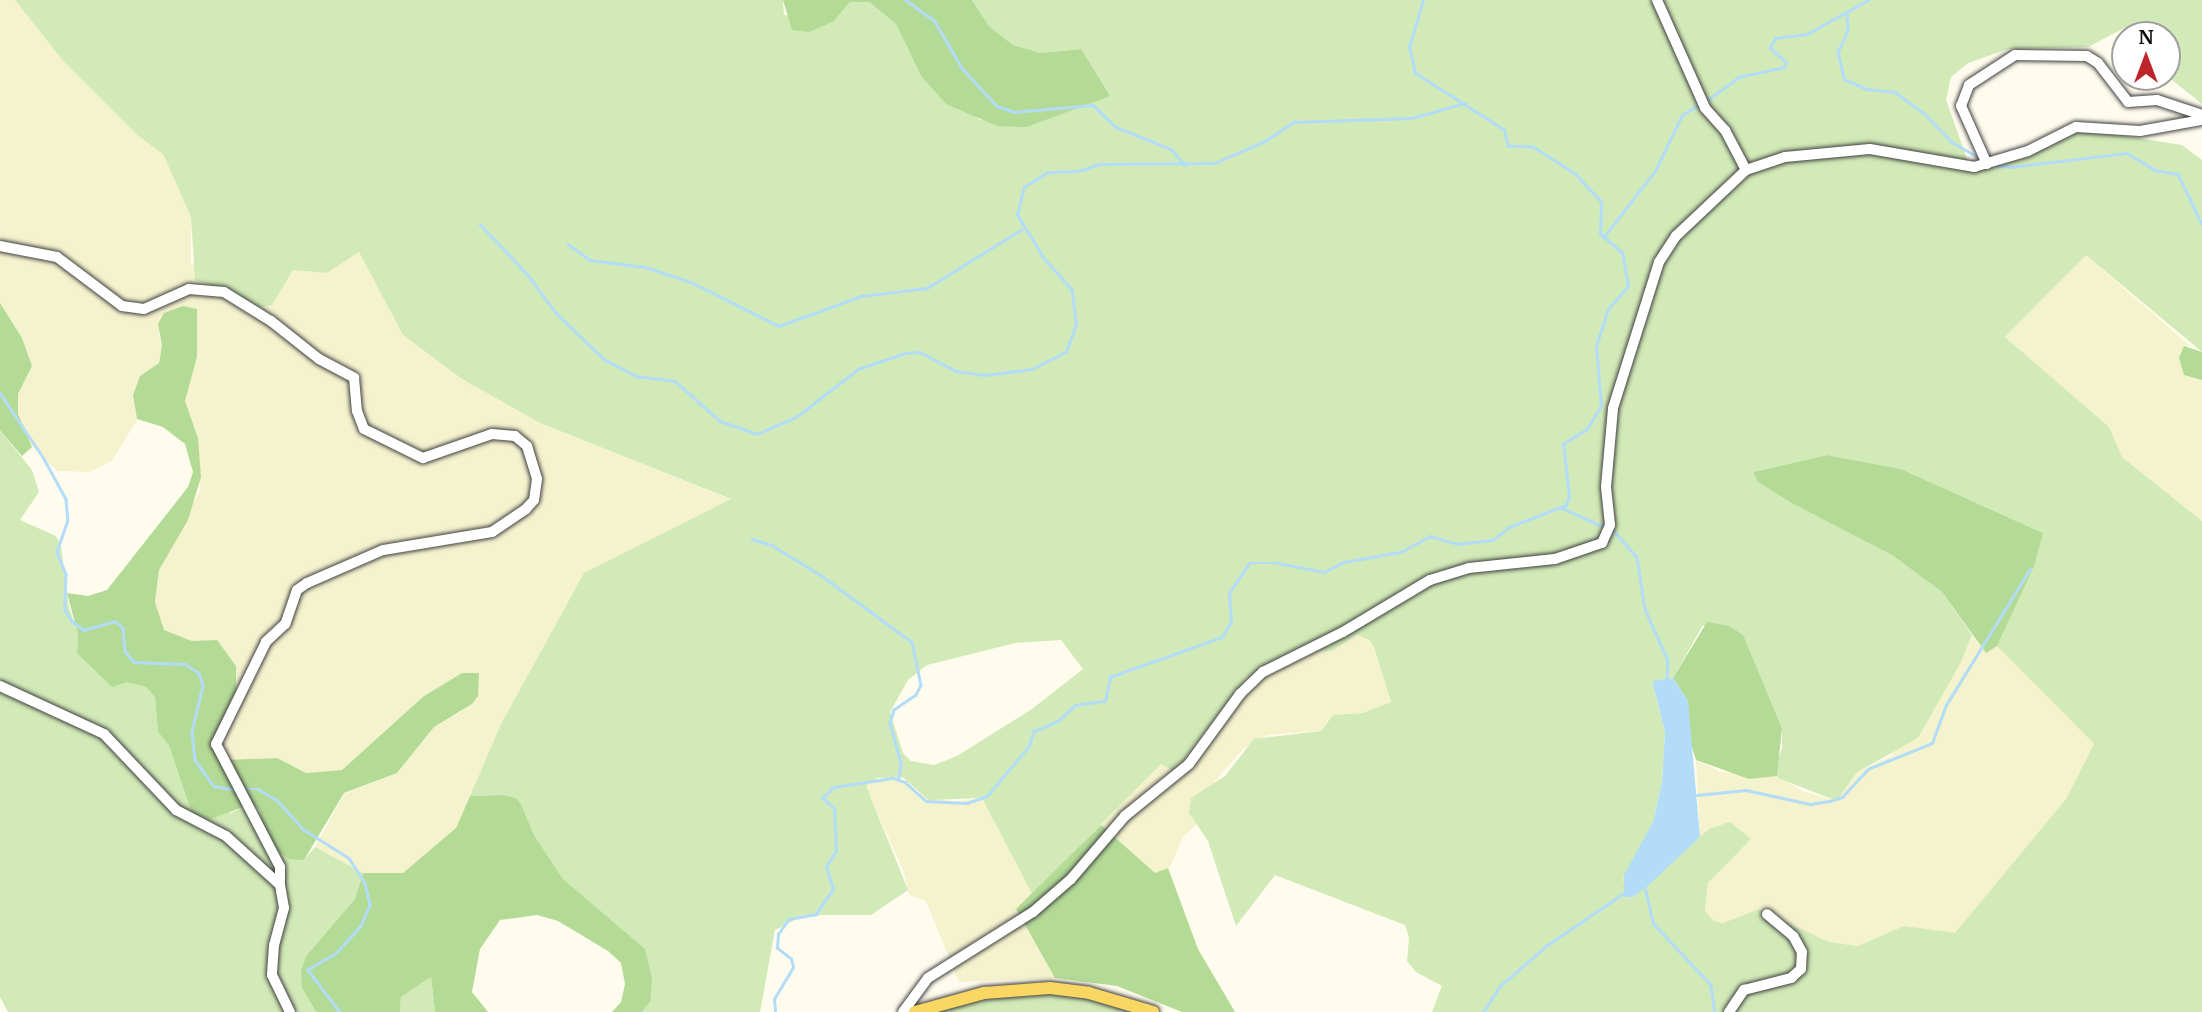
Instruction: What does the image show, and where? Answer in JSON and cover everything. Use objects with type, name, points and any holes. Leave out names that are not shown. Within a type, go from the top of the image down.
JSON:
[{"type":"main road","points":[[915,1012],[984,993],[1050,988],[1089,993],[1153,1012]]},
{"type":"street","points":[[1657,0],[1703,104],[1725,130],[1746,170]]},
{"type":"street","points":[[1987,164],[1964,121],[1961,106],[1969,85],[2015,55],[2087,56],[2098,63],[2128,102],[2157,100],[2202,117]]},
{"type":"street","points":[[903,1012],[928,978],[1033,912],[1071,879],[1125,816],[1189,764],[1240,694],[1263,672],[1343,632],[1430,580],[1469,568],[1555,559],[1602,543],[1610,525],[1606,487],[1612,408],[1659,262],[1676,236],[1746,170],[1785,157],[1870,149],[1967,167],[1987,164],[2028,151],[2076,127],[2140,131],[2202,117]]},
{"type":"street","points":[[0,246],[57,257],[122,306],[144,309],[189,289],[230,295],[319,359],[354,377],[357,411],[364,429],[423,458],[492,434],[515,436],[527,446],[537,479],[534,500],[526,509],[492,532],[383,550],[307,583],[297,590],[285,624],[266,642],[216,744],[280,867],[284,908],[274,945],[272,975],[290,1012]]},
{"type":"street","points":[[0,687],[104,734],[176,810],[226,836],[280,885]]},
{"type":"street","points":[[1729,1012],[1744,990],[1791,978],[1801,969],[1802,952],[1793,936],[1767,914]]},
{"type":"shaded area","points":[[0,0],[15,0],[64,62],[137,135],[163,154],[191,217],[191,264],[272,304],[293,270],[327,273],[359,252],[403,335],[462,379],[540,423],[732,500],[584,573],[501,724],[456,828],[403,873],[363,873],[315,847],[344,794],[397,773],[434,727],[462,711],[462,673],[424,696],[342,770],[306,773],[277,758],[226,760],[217,640],[192,641],[163,630],[155,602],[159,570],[200,490],[198,438],[185,401],[197,357],[197,309],[158,333],[162,346],[159,363],[140,376],[133,395],[137,420],[112,461],[90,472],[57,471],[30,444],[17,414],[18,394],[32,366],[22,338],[0,303]]},
{"type":"shaded area","points":[[2086,255],[2190,346],[2184,346],[2179,359],[2185,375],[2202,380],[2202,521],[2122,457],[2109,427],[2005,337]]},
{"type":"shaded area","points":[[1357,635],[1371,640],[1391,702],[1363,713],[1344,714],[1327,721],[1321,731],[1267,735],[1243,749],[1211,786],[1197,824],[1183,837],[1170,867],[1155,874],[1101,825],[1161,763],[1175,772],[1247,677],[1305,652],[1332,651]]},
{"type":"shaded area","points":[[1972,635],[1986,653],[1997,646],[2094,744],[2066,799],[1955,934],[1904,926],[1858,946],[1829,942],[1759,909],[1723,923],[1714,921],[1705,911],[1708,883],[1751,839],[1700,837],[1696,760],[1721,772],[1777,776],[1803,791],[1837,801],[1856,773],[1891,756],[1961,662]]},
{"type":"shaded area","points":[[894,774],[917,792],[952,802],[982,798],[1032,894],[1016,910],[1055,978],[959,982],[926,901],[909,895],[904,872],[865,786]]},
{"type":"green space","points":[[15,0],[783,0],[784,15],[834,21],[850,2],[869,2],[896,24],[921,76],[980,120],[1033,125],[1074,108],[1081,49],[1041,53],[1013,45],[989,26],[972,0],[2202,0],[2202,104],[2181,87],[2181,21],[2111,21],[2111,35],[2088,47],[2008,49],[1968,63],[1951,77],[1946,100],[1969,164],[2004,163],[2075,128],[2182,145],[2202,160],[2202,352],[2086,255],[2005,337],[2109,427],[2122,457],[2202,521],[2202,1012],[1432,1012],[1442,986],[1416,972],[1407,961],[1409,938],[1405,925],[1275,875],[1236,926],[1208,841],[1189,813],[1191,798],[1225,776],[1254,739],[1321,731],[1333,715],[1363,713],[1391,702],[1374,647],[1370,640],[1357,635],[1332,651],[1305,652],[1247,677],[1175,772],[1161,764],[1032,894],[982,798],[929,800],[902,777],[877,778],[866,786],[908,890],[871,915],[804,915],[775,930],[760,1012],[642,1012],[650,1002],[627,935],[563,879],[534,835],[522,806],[502,795],[470,796],[501,724],[584,573],[731,499],[540,423],[462,379],[403,335],[359,252],[327,273],[293,270],[272,305],[263,307],[252,307],[234,294],[195,280],[191,217],[163,154],[137,135],[64,62]],"holes":[[[1827,455],[1901,469],[2043,533],[1995,644],[2094,744],[2066,799],[1955,933],[1904,926],[1858,946],[1829,942],[1759,909],[1723,923],[1714,921],[1705,911],[1708,883],[1751,839],[1730,822],[1709,829],[1633,897],[1623,880],[1653,822],[1662,782],[1665,732],[1652,682],[1673,678],[1703,625],[1763,683],[1782,728],[1782,749],[1774,769],[1778,778],[1837,801],[1856,773],[1918,738],[1961,662],[1972,635],[1942,592],[1892,555],[1758,482],[1753,472]],[[1061,640],[1083,669],[1032,709],[957,756],[934,765],[911,761],[903,753],[890,712],[908,680],[927,665],[1015,643]]]},
{"type":"green space","points":[[783,0],[972,0],[989,26],[1013,45],[1041,53],[1081,49],[1110,96],[1027,127],[997,126],[946,104],[921,76],[896,24],[869,2],[850,2],[834,21],[809,32],[792,30]]},
{"type":"green space","points":[[0,303],[22,338],[32,366],[18,394],[18,414],[32,447],[22,456],[0,430]]},
{"type":"green space","points":[[183,306],[197,309],[197,357],[185,401],[198,438],[201,477],[188,520],[159,570],[155,602],[164,630],[192,641],[217,640],[236,666],[236,711],[222,740],[226,760],[277,758],[306,773],[342,770],[424,696],[462,673],[479,673],[478,696],[472,704],[434,727],[397,773],[344,793],[304,860],[289,859],[272,847],[259,810],[252,804],[210,819],[192,813],[169,745],[158,732],[155,697],[146,687],[127,682],[112,687],[77,653],[78,634],[67,593],[88,596],[107,590],[188,487],[193,472],[185,444],[163,427],[137,419],[133,395],[140,376],[159,363],[162,346],[158,324],[164,313]]},
{"type":"green space","points":[[2184,346],[2202,352],[2202,380],[2184,375],[2179,358]]},
{"type":"green space","points":[[0,430],[32,470],[39,492],[20,520],[56,536],[61,546],[69,608],[78,633],[77,653],[146,687],[155,697],[158,732],[230,813],[252,804],[304,860],[315,847],[363,873],[355,899],[306,956],[302,988],[316,1012],[8,1012],[0,997]]},
{"type":"green space","points":[[1827,455],[1901,469],[2043,533],[2034,566],[1997,646],[1986,653],[1942,592],[1892,555],[1792,503],[1758,482],[1753,472]]},
{"type":"green space","points":[[1707,622],[1729,626],[1743,635],[1782,728],[1777,776],[1749,779],[1696,760],[1689,738],[1688,701],[1673,678]]},
{"type":"green space","points":[[502,795],[516,798],[522,806],[534,835],[563,879],[645,949],[652,979],[650,1002],[642,1012],[612,1012],[621,1002],[625,984],[621,963],[608,951],[558,921],[537,915],[500,920],[480,949],[472,992],[488,1012],[435,1012],[431,977],[401,997],[400,1012],[316,1012],[302,988],[301,971],[306,956],[355,899],[363,873],[403,873],[456,828],[470,796]]},
{"type":"green space","points":[[1101,825],[1155,873],[1168,868],[1198,949],[1235,1012],[1182,1012],[1117,986],[1055,978],[1016,909]]},
{"type":"green space","points":[[431,977],[435,1012],[400,1012],[401,997]]},
{"type":"green space","points":[[1020,991],[1081,994],[1148,1012],[922,1012]]},
{"type":"water","points":[[1673,678],[1688,701],[1700,837],[1651,883],[1633,897],[1624,897],[1624,875],[1653,822],[1662,782],[1665,732],[1652,681]]},
{"type":"waterway","points":[[906,0],[934,20],[962,68],[997,106],[1014,112],[1093,105],[1116,127],[1171,149],[1185,165]]},
{"type":"waterway","points":[[775,1012],[774,999],[793,967],[791,959],[777,948],[778,934],[789,919],[816,914],[833,889],[826,867],[836,851],[834,809],[822,798],[834,787],[893,778],[905,782],[926,801],[967,803],[987,796],[1029,746],[1033,732],[1058,721],[1075,705],[1105,701],[1110,677],[1222,637],[1231,622],[1229,593],[1249,563],[1278,563],[1324,572],[1344,562],[1401,552],[1430,536],[1458,544],[1493,540],[1509,527],[1566,505],[1569,496],[1563,444],[1587,429],[1601,406],[1596,346],[1608,309],[1628,286],[1622,253],[1600,234],[1601,202],[1575,174],[1533,147],[1508,146],[1504,130],[1415,73],[1409,47],[1423,0]]},
{"type":"waterway","points":[[1706,101],[1739,77],[1784,67],[1786,63],[1770,48],[1775,38],[1807,34],[1868,0]]},
{"type":"waterway","points":[[1847,13],[1848,31],[1838,52],[1844,79],[1866,89],[1895,92],[1924,113],[1952,142],[1982,159]]},
{"type":"waterway","points":[[480,224],[528,275],[557,314],[604,359],[636,376],[675,381],[720,421],[757,434],[796,417],[858,369],[905,353],[920,352],[956,371],[986,375],[1032,369],[1066,352],[1076,325],[1072,290],[1044,259],[1017,215],[1024,187],[1048,172],[1078,171],[1099,164],[1215,163],[1265,141],[1293,122],[1412,118],[1465,103]]},
{"type":"waterway","points":[[1603,238],[1655,171],[1682,115],[1700,104]]},
{"type":"waterway","points":[[1995,165],[2011,167],[2127,153],[2155,170],[2178,174],[2202,224]]},
{"type":"waterway","points":[[568,244],[590,260],[645,267],[691,282],[779,326],[861,296],[927,288],[1022,229]]},
{"type":"waterway","points":[[0,393],[43,457],[66,499],[68,520],[57,552],[66,574],[65,609],[72,621],[84,630],[115,621],[123,628],[125,651],[134,662],[185,664],[199,673],[203,685],[192,732],[195,760],[214,786],[236,790]]},
{"type":"waterway","points":[[1562,508],[1615,532],[1637,557],[1645,609],[1668,661],[1667,681]]},
{"type":"waterway","points":[[752,539],[772,545],[822,576],[912,642],[921,685],[916,695],[894,710],[890,723],[901,763],[899,778]]},
{"type":"waterway","points":[[1697,795],[1746,790],[1810,804],[1830,801],[1842,797],[1868,769],[1932,743],[1946,705],[2030,569]]},
{"type":"waterway","points":[[243,789],[258,789],[277,800],[303,829],[349,858],[365,883],[370,905],[361,926],[337,953],[308,970],[340,1012]]},
{"type":"waterway","points":[[1645,887],[1653,923],[1711,985],[1715,1012]]},
{"type":"waterway","points":[[1483,1012],[1500,986],[1546,946],[1624,893]]}]
